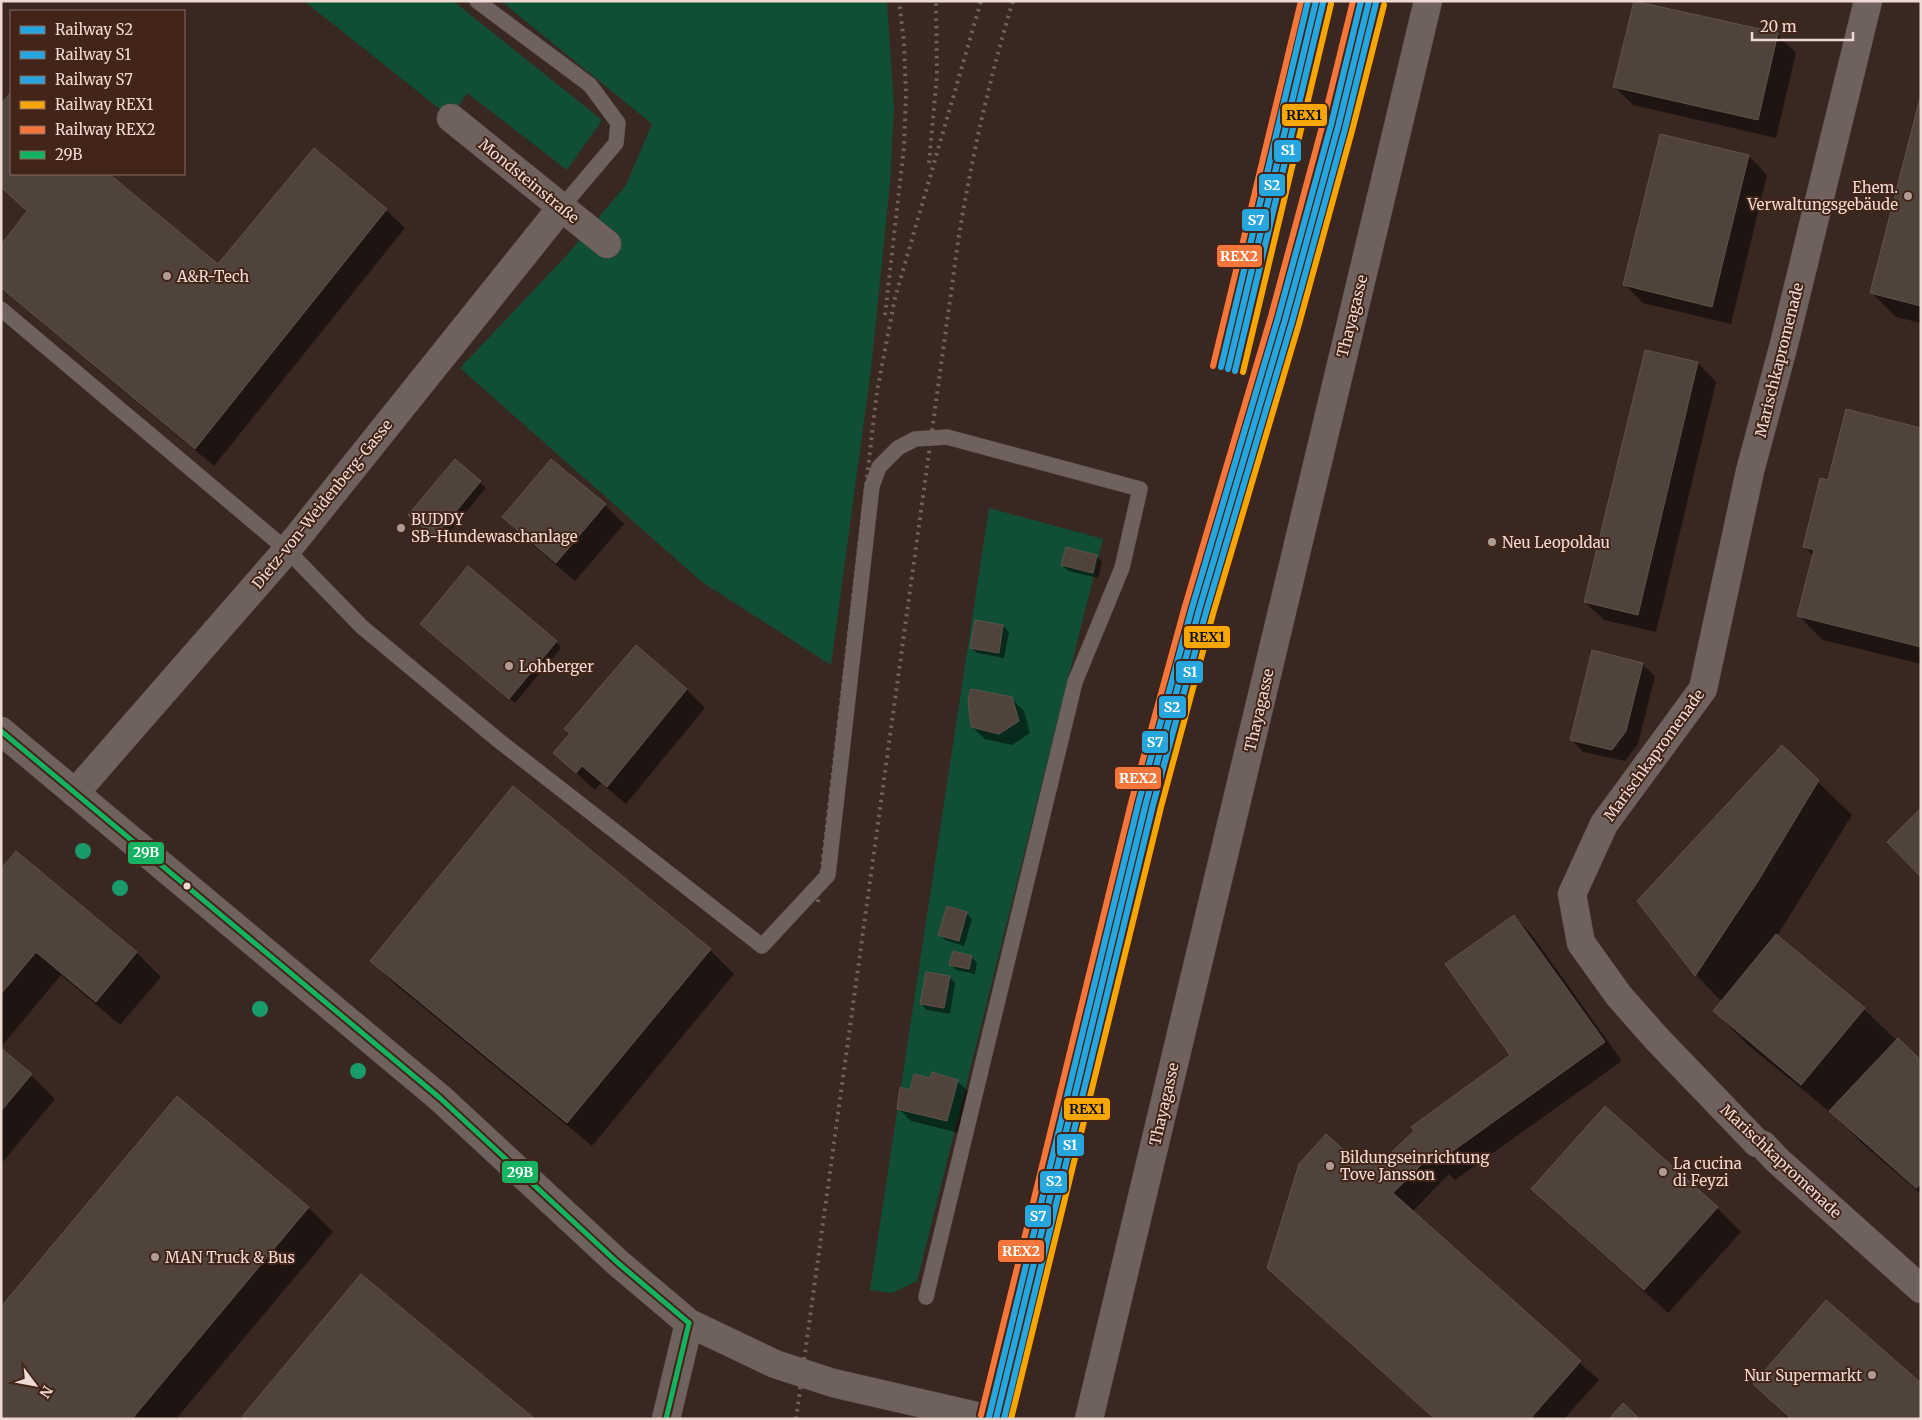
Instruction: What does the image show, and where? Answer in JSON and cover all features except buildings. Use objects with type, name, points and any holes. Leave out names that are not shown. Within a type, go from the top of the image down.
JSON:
[{"type":"street","name":"Thayagasse","points":[[1089,1419],[1428,1]]},
{"type":"street","name":"Marischkapromenade","points":[[1868,1],[1772,392],[1750,471],[1704,688],[1604,824],[1572,894],[1581,943],[1619,996],[1657,1039],[1758,1143],[1921,1289]]},
{"type":"street","name":"Mondsteinstraße","points":[[452,118],[607,244]]},
{"type":"street","name":"Dietz-von-Weidenberg-Gasse","points":[[75,793],[287,550],[561,208]]},
{"type":"street","points":[[1,731],[440,1098],[618,1263],[689,1322],[774,1364],[833,1383],[989,1419]]},
{"type":"street","points":[[666,1419],[689,1322]]},
{"type":"lane","points":[[477,1],[590,85],[618,123],[616,143],[561,208]]},
{"type":"lane","points":[[1,309],[287,550],[362,627],[498,740],[762,946],[828,875],[872,486],[880,467],[898,448],[915,439],[947,437],[1140,490],[1122,568],[1075,682],[926,1297]]},
{"type":"green space","points":[[304,1],[453,1],[602,120],[567,170],[467,93],[451,118]]},
{"type":"green space","points":[[501,1],[887,1],[894,109],[890,183],[871,369],[831,665],[702,582],[460,368],[566,256],[626,185],[652,124]]},
{"type":"green space","points":[[989,508],[1103,539],[917,1281],[892,1293],[870,1290]]},
{"type":"railway","points":[[885,315],[904,147],[906,95],[904,42],[899,1]]},
{"type":"railway","points":[[929,163],[937,75],[936,1]]},
{"type":"railway","points":[[818,902],[877,391],[895,298],[981,1]]},
{"type":"railway","points":[[796,1419],[958,242],[981,120],[1013,1]]},
{"type":"rail line","name":"REX2","points":[[1213,366],[1301,1]]},
{"type":"rail line","name":"S7","points":[[1221,367],[1308,1]]},
{"type":"rail line","name":"S2","points":[[1228,369],[1316,1]]},
{"type":"rail line","name":"REX2","points":[[981,1415],[1132,799],[1185,606],[1271,316],[1323,123],[1353,1]]},
{"type":"rail line","name":"S7","points":[[989,1417],[1139,801],[1192,608],[1278,318],[1331,125],[1361,1]]},
{"type":"rail line","name":"S2","points":[[996,1419],[1146,803],[1199,610],[1285,320],[1338,127],[1369,1]]},
{"type":"rail line","name":"S1","points":[[1235,371],[1323,3]]},
{"type":"rail line","name":"S1","points":[[1004,1419],[1153,805],[1206,612],[1292,322],[1345,129],[1376,3]]},
{"type":"rail line","name":"REX1","points":[[1243,372],[1331,4]]},
{"type":"rail line","name":"REX1","points":[[1011,1419],[1161,807],[1213,614],[1299,324],[1352,131],[1384,5]]},
{"type":"transit line","name":"29B","points":[[1,731],[440,1098],[618,1263],[689,1323]]},
{"type":"transit line","name":"29B","points":[[666,1419],[689,1323]]},
{"type":"place","name":"Ehem. Verwaltungsgebäude","points":[[1908,196]]},
{"type":"place","name":"A&R-Tech","points":[[167,276]]},
{"type":"place","name":"BUDDY SB-Hundewaschanlage","points":[[401,528]]},
{"type":"place","name":"Neu Leopoldau","points":[[1492,542]]},
{"type":"place","name":"Lohberger","points":[[509,666]]},
{"type":"place","name":"Bildungseinrichtung Tove Jansson","points":[[1330,1166]]},
{"type":"place","name":"La cucina di Feyzi","points":[[1663,1172]]},
{"type":"place","name":"MAN Truck & Bus","points":[[155,1257]]},
{"type":"place","name":"Nur Supermarkt","points":[[1872,1375]]}]
